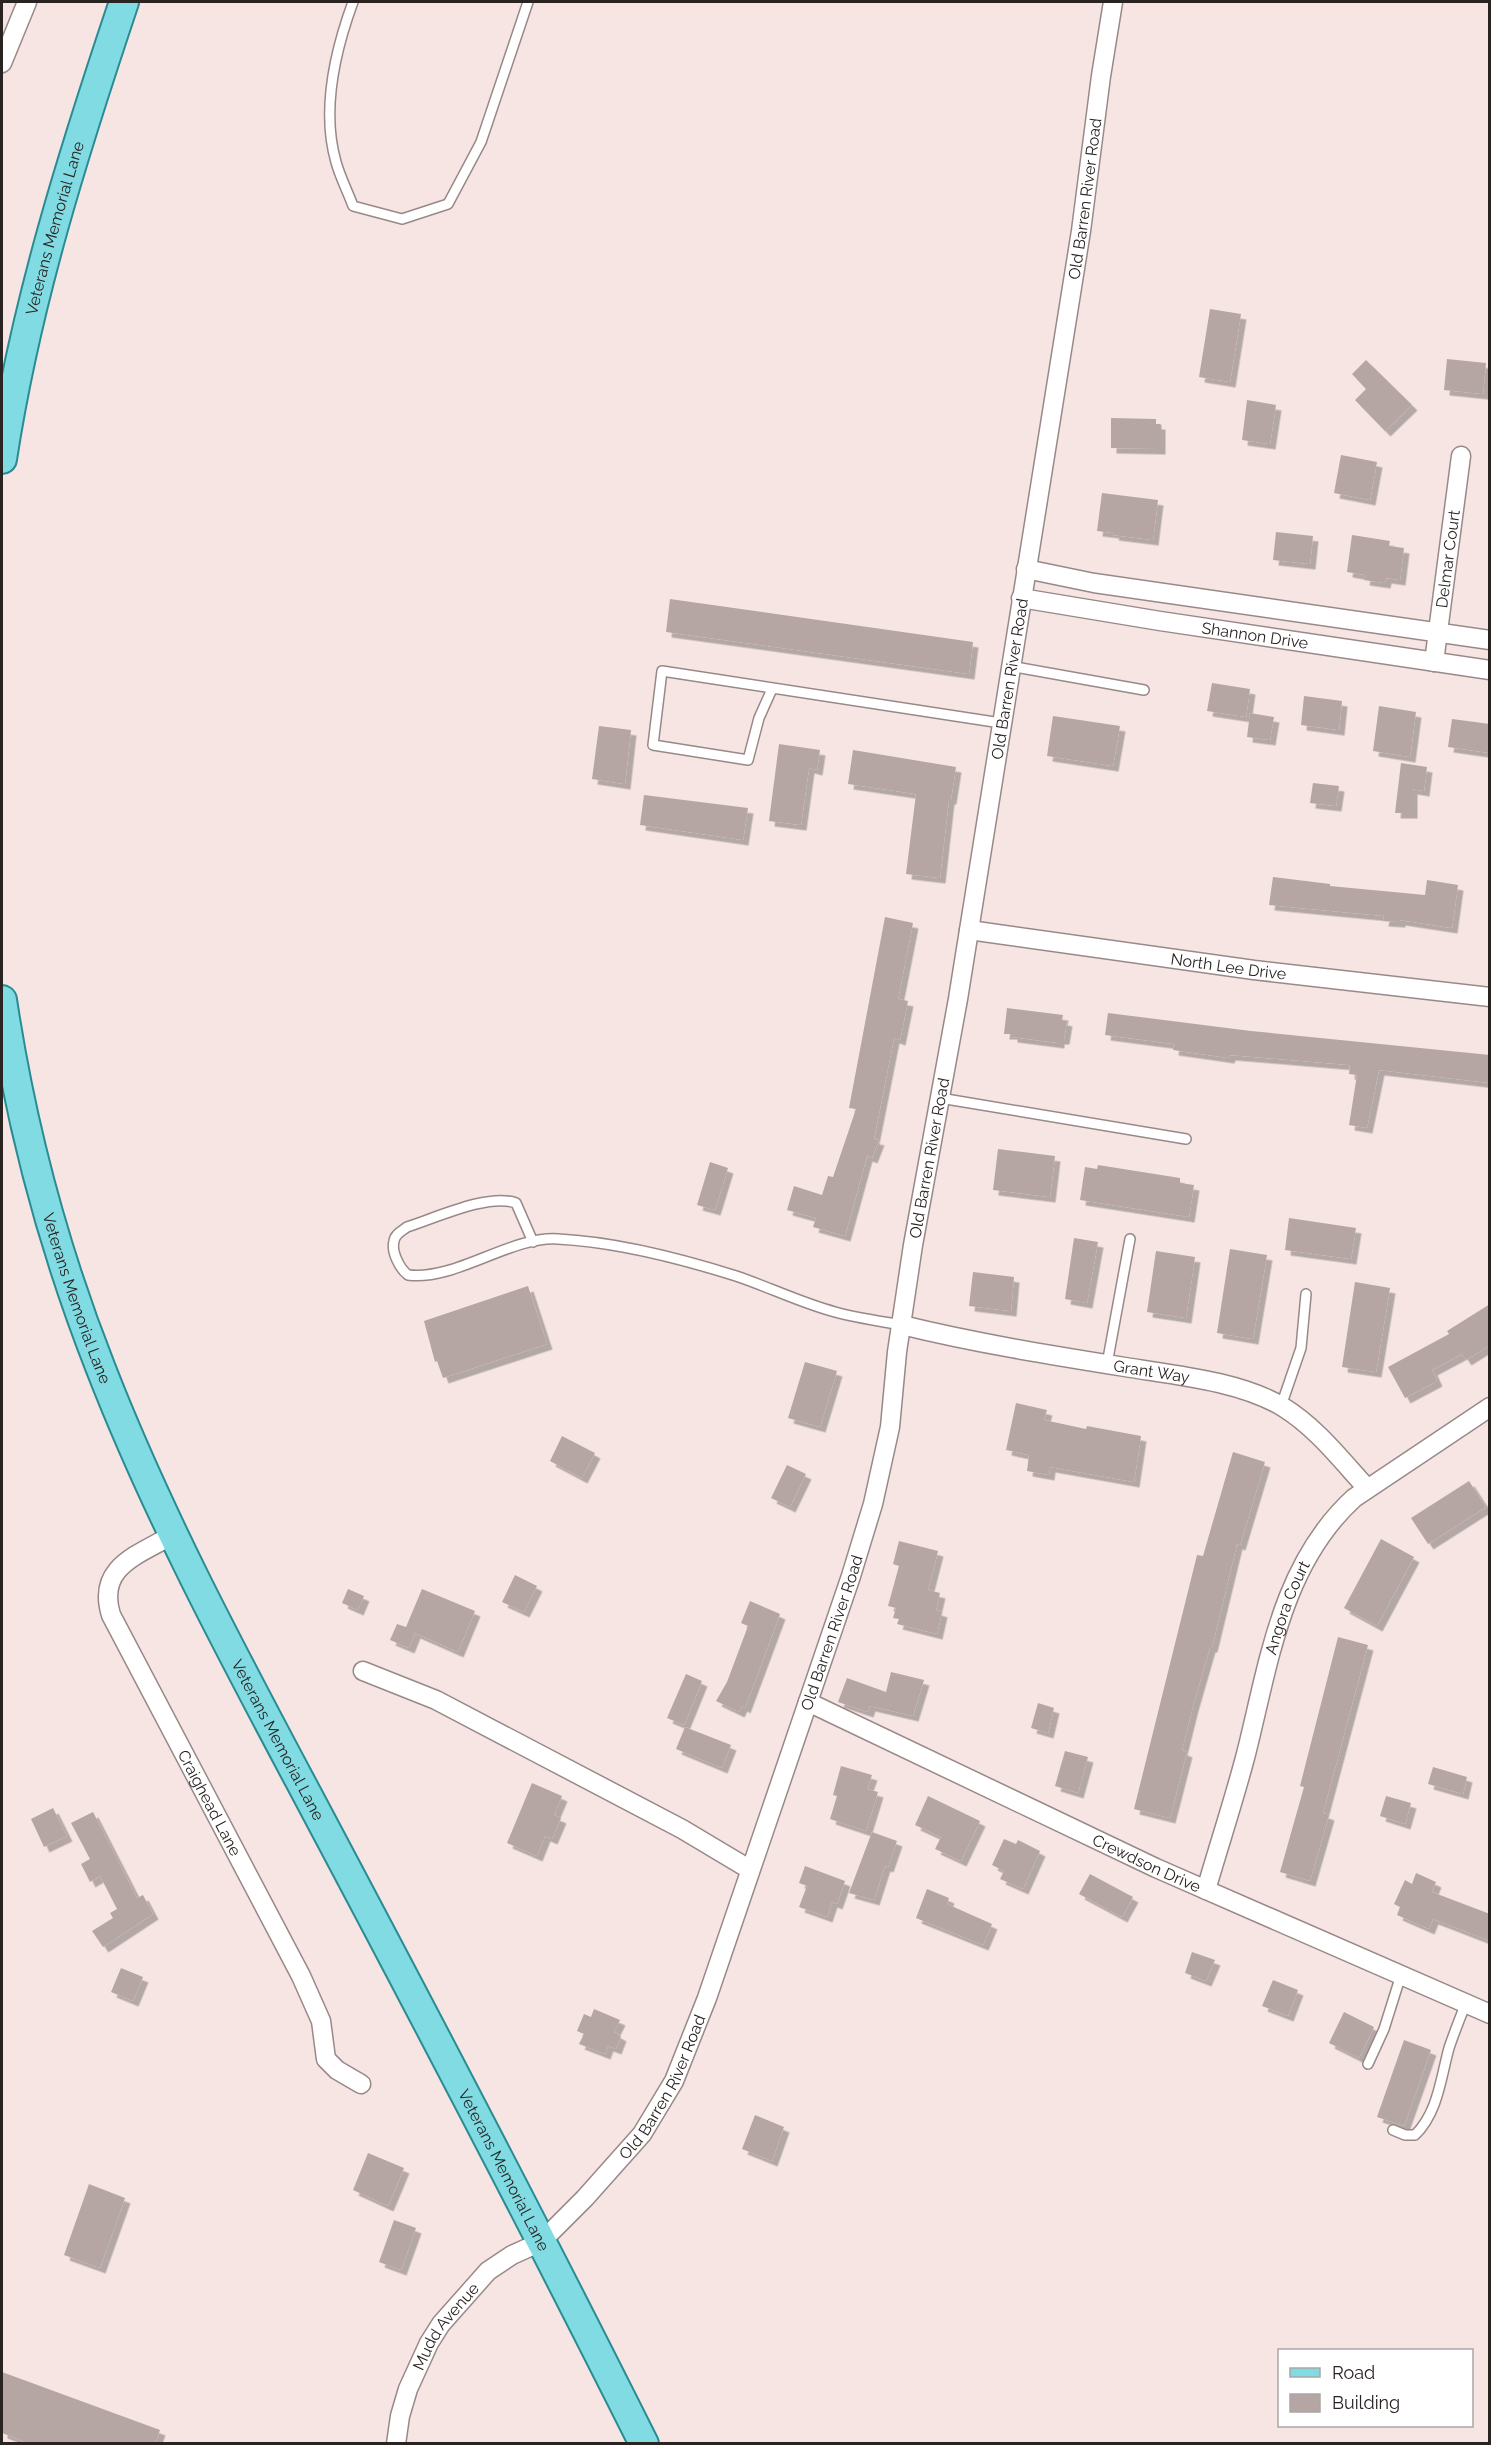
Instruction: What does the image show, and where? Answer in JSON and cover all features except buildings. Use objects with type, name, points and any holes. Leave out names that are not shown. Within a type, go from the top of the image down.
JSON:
[{"type":"main road","name":"Veterans Memorial Lane","points":[[2,459],[15,383],[46,249],[80,134],[124,2]]},
{"type":"main road","name":"Veterans Memorial Lane","points":[[2,1000],[20,1101],[37,1173],[66,1271],[120,1416],[174,1534],[280,1746],[318,1814],[644,2444]]},
{"type":"street","points":[[2,63],[27,2]]},
{"type":"street","name":"Old Barren River Road","points":[[541,2242],[625,2155],[659,2109],[674,2081],[688,2049],[851,1576],[881,1474],[890,1427],[902,1325],[969,930],[1081,231],[1113,2]]},
{"type":"street","name":"Delmar Court","points":[[1434,662],[1461,456]]},
{"type":"street","name":"Shannon Drive","points":[[1026,569],[1094,583],[1490,640]]},
{"type":"street","name":"Shannon Drive","points":[[1022,598],[1490,670]]},
{"type":"street","points":[[1229,631],[1232,603]]},
{"type":"street","name":"North Lee Drive","points":[[969,930],[1254,970],[1490,997]]},
{"type":"street","name":"Grant Way","points":[[902,1325],[1010,1348],[1201,1380],[1256,1395],[1281,1406],[1302,1420],[1368,1488]]},
{"type":"street","name":"Angora Court","points":[[1206,1890],[1240,1776],[1270,1654],[1296,1580],[1320,1534],[1336,1515],[1368,1488],[1490,1407]]},
{"type":"street","name":"Craighead Lane","points":[[174,1534],[123,1564],[114,1573],[107,1592],[111,1616],[301,1976],[321,2021],[326,2059],[330,2065],[361,2084]]},
{"type":"street","points":[[363,1671],[436,1700],[682,1828],[749,1869]]},
{"type":"street","name":"Crewdson Drive","points":[[808,1702],[1206,1890],[1490,2014]]},
{"type":"street","name":"Mudd Avenue","points":[[396,2444],[400,2416],[408,2389],[425,2350],[441,2324],[488,2271],[512,2255],[541,2242]]},
{"type":"lane","points":[[353,2],[340,35],[329,109],[336,161],[353,206],[402,219],[448,204],[481,142],[528,2]]},
{"type":"lane","points":[[1010,666],[1144,690]]},
{"type":"lane","points":[[772,689],[759,718],[748,760],[653,745],[662,671],[1001,723]]},
{"type":"lane","points":[[940,1098],[1186,1139]]},
{"type":"lane","points":[[533,1242],[516,1203],[505,1199],[407,1227],[397,1234],[394,1250],[403,1272],[417,1276],[438,1273],[533,1242],[555,1239],[618,1246],[735,1276],[833,1311],[902,1325]]},
{"type":"lane","points":[[1107,1364],[1130,1239]]},
{"type":"lane","points":[[1281,1406],[1301,1348],[1306,1294]]},
{"type":"lane","points":[[1368,2064],[1384,2029],[1401,1975]]},
{"type":"lane","points":[[1393,2130],[1405,2136],[1415,2135],[1424,2127],[1441,2085],[1449,2048],[1466,2003]]}]
